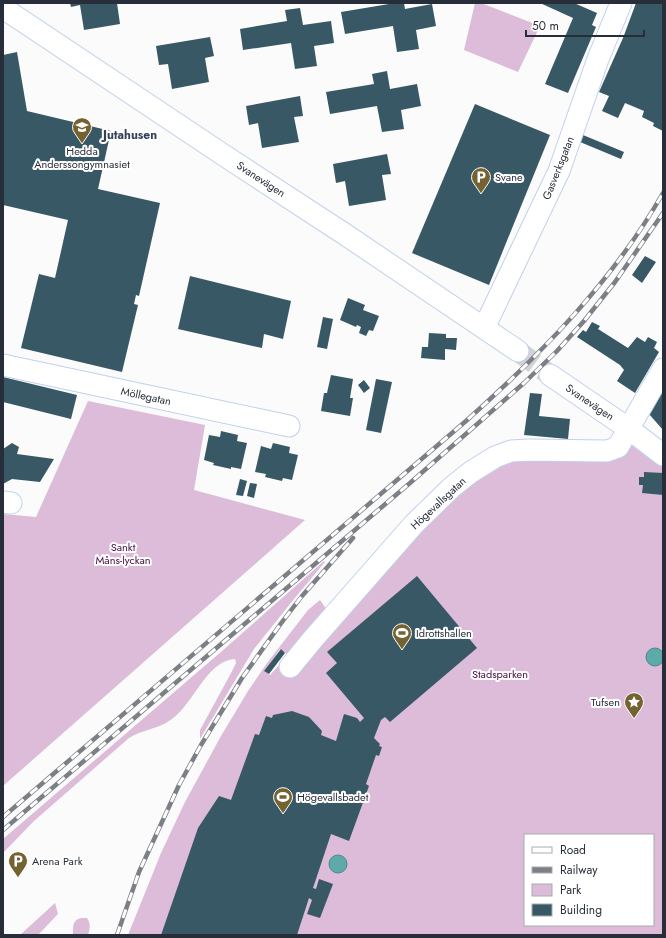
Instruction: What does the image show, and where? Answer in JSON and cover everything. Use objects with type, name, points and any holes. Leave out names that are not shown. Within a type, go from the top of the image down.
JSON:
[{"type":"street","name":"Gasverksgatan","points":[[484,328],[559,170],[598,60],[621,3]]},
{"type":"street","name":"Svanevägen","points":[[3,8],[224,156],[343,233],[518,351]]},
{"type":"street","name":"Möllegatan","points":[[3,365],[289,426]]},
{"type":"street","points":[[629,429],[663,370]]},
{"type":"street","name":"Svanevägen","points":[[550,375],[663,454]]},
{"type":"street","name":"Högevallsgatan","points":[[290,667],[414,524],[452,487],[471,472],[495,457],[511,451],[613,450],[618,447],[629,429]]},
{"type":"green space","points":[[475,3],[481,3],[540,26],[518,72],[464,50]]},
{"type":"green space","name":"Sankt Måns-lyckan","points":[[88,401],[205,425],[194,490],[305,520],[3,786],[3,514],[36,517]]},
{"type":"green space","name":"Stadsparken","points":[[628,439],[663,465],[663,935],[128,935],[161,853],[185,802],[221,736],[267,663],[308,610],[320,600],[327,610],[460,490],[500,465],[527,458]],"holes":[[[280,649],[288,655],[270,675],[265,671]]]},
{"type":"green space","points":[[324,561],[325,562],[254,649],[200,739],[200,730],[236,663],[235,659],[225,661],[216,667],[208,675],[185,706],[169,721],[129,738],[34,821],[3,853],[3,839],[222,651]]},
{"type":"green space","points":[[55,903],[58,914],[38,935],[20,935]]},
{"type":"green space","points":[[81,918],[87,918],[89,922],[90,926],[88,935],[73,935],[73,927],[75,922]]},
{"type":"water","points":[[651,648],[659,648],[664,653],[662,664],[659,666],[651,666],[646,661],[646,653]]},
{"type":"water","points":[[334,855],[342,855],[347,860],[345,871],[342,873],[334,873],[329,868],[329,860]]},
{"type":"building","points":[[70,3],[117,3],[120,24],[84,30],[80,5],[71,7]]},
{"type":"building","points":[[388,3],[404,3],[405,9],[432,4],[436,26],[416,30],[419,49],[397,52],[393,26],[345,34],[341,12],[389,4]]},
{"type":"building","points":[[540,3],[574,3],[597,13],[592,25],[596,27],[568,93],[545,84],[573,18]]},
{"type":"building","points":[[636,3],[663,3],[663,131],[653,126],[654,123],[642,117],[644,111],[625,103],[618,118],[602,111],[609,96],[599,92],[623,38]]},
{"type":"building","points":[[300,8],[303,25],[331,21],[334,43],[314,46],[317,66],[295,69],[291,43],[243,50],[240,29],[287,21],[285,10]]},
{"type":"building","points":[[210,37],[214,56],[205,58],[209,82],[172,89],[168,64],[159,65],[156,46]]},
{"type":"building","points":[[17,52],[27,111],[111,131],[98,189],[160,203],[139,296],[136,295],[134,304],[138,305],[122,372],[21,348],[39,274],[55,278],[68,220],[3,205],[3,55]]},
{"type":"building","points":[[387,71],[390,89],[417,84],[421,106],[401,110],[404,129],[382,132],[377,106],[330,114],[326,92],[374,84],[372,74]]},
{"type":"building","points":[[300,96],[303,116],[294,117],[299,142],[262,148],[258,123],[249,125],[246,106]]},
{"type":"building","name":"Svane","points":[[475,104],[550,135],[489,285],[412,253]]},
{"type":"building","points":[[583,135],[624,152],[621,159],[580,142]]},
{"type":"building","points":[[387,154],[391,174],[382,175],[386,200],[349,206],[345,181],[336,183],[333,164]]},
{"type":"building","points":[[645,256],[656,262],[642,283],[632,275]]},
{"type":"building","points":[[190,276],[291,301],[283,339],[264,334],[262,348],[178,329]]},
{"type":"building","points":[[348,298],[365,305],[363,310],[379,316],[373,331],[369,330],[366,336],[359,333],[361,327],[357,325],[356,327],[340,320]]},
{"type":"building","points":[[323,317],[333,319],[327,349],[317,347]]},
{"type":"building","points":[[592,322],[600,326],[598,329],[628,348],[637,337],[645,342],[648,337],[657,342],[654,348],[659,352],[635,393],[617,381],[624,370],[620,365],[577,337],[583,330],[586,332]]},
{"type":"building","points":[[429,333],[446,334],[446,338],[457,338],[456,350],[445,349],[445,360],[421,358],[422,347],[428,347]]},
{"type":"building","points":[[331,375],[353,379],[350,398],[353,398],[350,416],[321,411],[324,393],[327,393]]},
{"type":"building","points":[[3,377],[77,395],[71,419],[3,402]]},
{"type":"building","points":[[376,379],[392,382],[381,433],[366,430]]},
{"type":"building","points":[[364,380],[370,388],[364,393],[358,385]]},
{"type":"building","points":[[663,389],[663,430],[649,414]]},
{"type":"building","points":[[530,393],[542,394],[539,416],[570,419],[568,439],[524,435]]},
{"type":"building","points":[[221,431],[238,435],[237,441],[247,443],[241,469],[231,467],[231,469],[213,465],[214,463],[204,460],[209,435],[220,437]]},
{"type":"building","points":[[12,443],[19,447],[17,454],[54,459],[40,482],[12,479],[3,484],[3,449]]},
{"type":"building","points":[[273,443],[290,447],[289,453],[298,455],[292,480],[283,478],[282,481],[265,477],[266,474],[255,472],[261,446],[271,449]]},
{"type":"building","points":[[644,472],[663,473],[663,495],[642,493],[643,485],[639,485],[639,477],[644,477]]},
{"type":"building","points":[[240,479],[247,481],[243,496],[236,495]]},
{"type":"building","points":[[250,483],[257,484],[254,498],[247,496]]},
{"type":"building","name":"Högevallsbadet","points":[[417,576],[477,648],[390,722],[385,717],[381,720],[374,738],[380,744],[379,746],[382,747],[379,756],[376,755],[366,784],[369,786],[349,841],[331,834],[313,888],[316,889],[319,879],[333,884],[320,918],[307,914],[312,900],[309,898],[297,935],[161,935],[198,828],[219,796],[231,800],[255,734],[259,735],[266,716],[272,718],[273,715],[292,711],[309,717],[322,731],[321,735],[336,741],[344,714],[357,718],[360,722],[364,718],[326,673],[337,663],[327,652]]},
{"type":"building","points":[[281,649],[285,653],[269,674],[264,671]]},
{"type":"tunnel","points":[[518,351],[550,375]]},
{"type":"railway","points":[[3,817],[494,396],[574,315],[622,256],[663,193]]},
{"type":"railway","points":[[3,830],[410,483],[524,383],[557,351],[584,321],[615,282],[663,213]]},
{"type":"railway","points":[[117,935],[139,872],[179,785],[201,745],[242,678],[282,622],[302,596],[353,538]]},
{"type":"place","name":"Hedda Anderssongymnasiet","points":[[82,144]]},
{"type":"place","name":"Svane","points":[[481,194]]},
{"type":"place","name":"Idrottshallen","points":[[402,650]]},
{"type":"place","name":"Tufsen","points":[[634,719]]},
{"type":"place","name":"Högevallsbadet","points":[[283,814]]},
{"type":"place","name":"Arena Park","points":[[18,878]]},
{"type":"district","name":"Jutahusen","points":[[130,135]]}]
